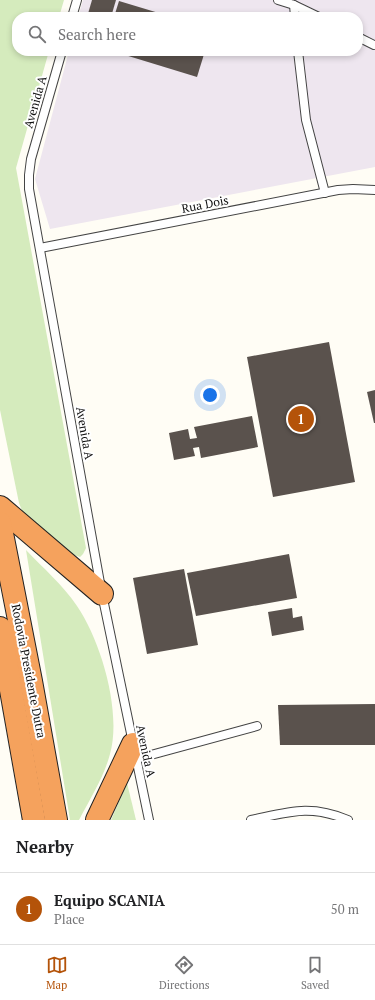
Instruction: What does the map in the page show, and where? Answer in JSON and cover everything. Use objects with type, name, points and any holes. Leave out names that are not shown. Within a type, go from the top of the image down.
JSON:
[{"type":"highway","points":[[0,507],[102,594]]},
{"type":"highway","name":"Rodovia Presidente Dutra","points":[[0,523],[56,820]]},
{"type":"highway","name":"Rodovia Presidente Dutra","points":[[0,628],[34,820]]},
{"type":"highway","points":[[98,820],[134,752]]},
{"type":"highway","points":[[24,764],[31,820]]},
{"type":"lane","points":[[73,12],[77,0]]},
{"type":"lane","points":[[278,0],[294,4],[309,12]]},
{"type":"lane","points":[[294,4],[295,12]]},
{"type":"lane","points":[[363,39],[374,45]]},
{"type":"lane","name":"Avenida A","points":[[61,56],[32,159],[29,175],[29,189],[102,594],[149,820]]},
{"type":"lane","points":[[299,56],[306,120],[325,193]]},
{"type":"lane","name":"Rua Dois","points":[[40,248],[338,190],[375,190]]},
{"type":"lane","points":[[134,752],[257,726]]},
{"type":"lane","points":[[251,820],[309,810],[322,811],[348,820]]},
{"type":"shaded area","points":[[83,0],[375,0],[375,167],[50,229],[35,179],[68,56],[363,56],[363,12],[79,12]]},
{"type":"green space","points":[[0,0],[64,0],[60,12],[12,12],[12,56],[48,56],[16,168],[86,548],[80,557],[71,554],[23,513],[19,503],[0,410]]},
{"type":"green space","points":[[26,550],[66,591],[77,606],[94,638],[107,677],[113,718],[113,737],[110,754],[100,779],[79,820],[70,820]]},
{"type":"green space","points":[[127,783],[136,820],[111,820]]},
{"type":"building","points":[[92,0],[116,0],[112,12],[88,12]]},
{"type":"building","points":[[119,1],[155,12],[116,12]]},
{"type":"building","points":[[128,56],[203,56],[197,77]]},
{"type":"building","points":[[329,342],[355,482],[273,497],[247,357]]},
{"type":"building","points":[[375,390],[375,423],[374,423],[367,392]]},
{"type":"building","points":[[252,416],[258,447],[201,458],[199,447],[193,448],[195,456],[174,460],[169,433],[188,429],[190,439],[197,438],[194,427]]},
{"type":"building","points":[[289,554],[297,598],[196,616],[187,573]]},
{"type":"building","points":[[184,569],[198,645],[147,654],[133,578]]},
{"type":"building","points":[[292,608],[293,618],[302,616],[304,630],[272,636],[268,612]]},
{"type":"building","points":[[375,704],[375,745],[280,745],[278,705]]},
{"type":"place","name":"Equipo SCANIA","points":[[301,419]]}]
